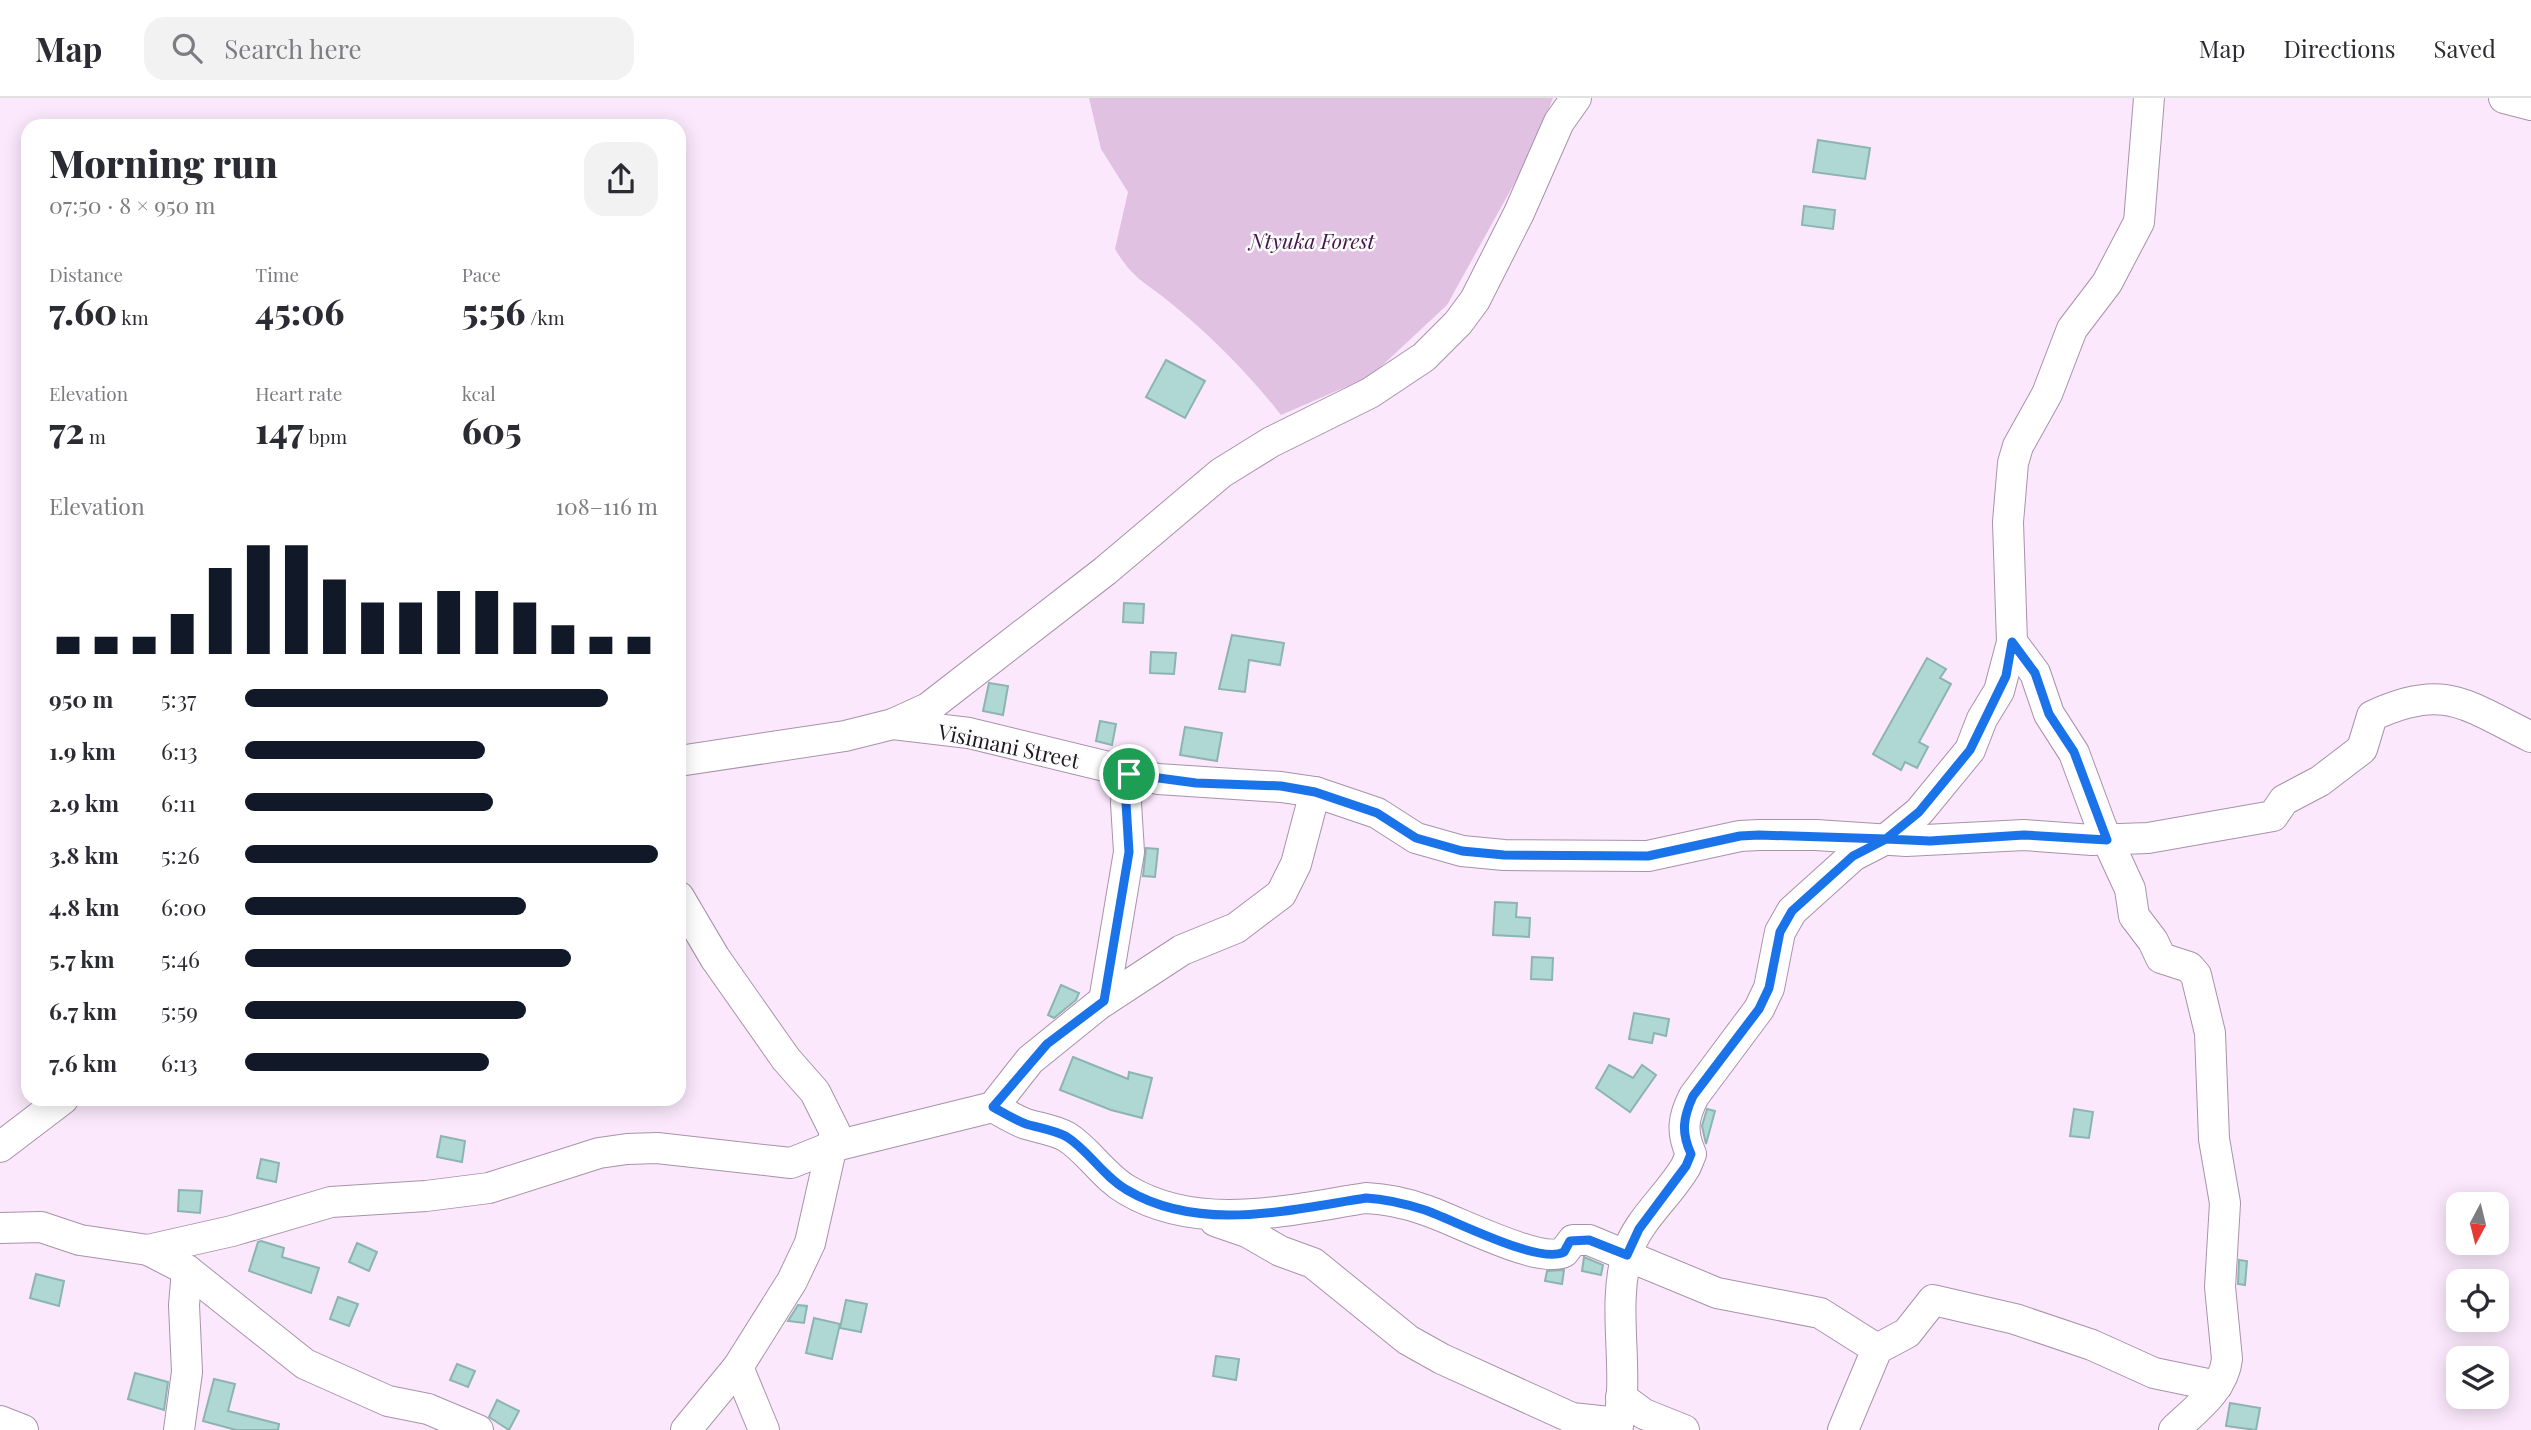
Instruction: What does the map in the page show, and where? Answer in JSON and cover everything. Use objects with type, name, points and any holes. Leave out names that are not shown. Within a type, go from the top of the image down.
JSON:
[{"type":"street","points":[[686,760],[845,737],[893,724],[928,708],[1105,571],[1222,473],[1271,442],[1370,393],[1424,357],[1458,323],[1475,300],[1514,225],[1559,122],[1576,98]]},
{"type":"street","points":[[1619,1417],[1619,1340],[1627,1255],[1639,1229],[1686,1166],[1691,1154],[1683,1135],[1686,1111],[1693,1096],[1759,1009],[1769,988],[1780,932],[1792,911],[1853,856],[1886,839],[1919,812],[1970,750],[2006,676],[2012,642],[2008,522],[2013,463],[2018,446],[2047,394],[2072,329],[2108,283],[2139,222],[2149,98]]},
{"type":"street","points":[[2504,98],[2531,105]]},
{"type":"street","points":[[2012,642],[2035,673],[2049,714],[2074,752],[2107,840],[2130,889],[2134,916],[2154,941],[2159,955],[2189,967],[2200,983],[2210,1032],[2214,1139],[2225,1214],[2220,1287],[2227,1359],[2226,1370],[2217,1387],[2174,1430]]},
{"type":"street","name":"Visimani Street","points":[[893,724],[970,733],[1129,774],[1171,781],[1281,786],[1315,792],[1377,813],[1416,838],[1462,851],[1504,855],[1648,856],[1740,836],[1759,835],[1930,841],[2024,835],[2107,840],[2157,837],[2210,828],[2227,822],[2265,819],[2276,814],[2284,800],[2310,787],[2362,749],[2372,716],[2418,698],[2433,697],[2467,706],[2531,737]]},
{"type":"street","points":[[1104,1001],[1129,852],[1126,803],[1129,774]]},
{"type":"street","points":[[148,1250],[232,1231],[331,1202],[426,1196],[488,1188],[600,1153],[627,1149],[657,1148],[783,1164],[831,1147],[993,1107],[1047,1044],[1104,1001],[1182,950],[1236,928],[1281,894],[1296,864],[1315,792]]},
{"type":"street","points":[[686,909],[715,958],[786,1059],[816,1092],[835,1132],[810,1243],[792,1281],[738,1367],[686,1430]]},
{"type":"street","points":[[0,1147],[54,1106]]},
{"type":"street","points":[[993,1107],[1023,1123],[1067,1137],[1100,1170],[1127,1190],[1201,1215],[1313,1263],[1408,1340],[1442,1359],[1572,1418],[1644,1414],[1684,1430]]},
{"type":"street","points":[[1201,1215],[1276,1212],[1366,1198],[1386,1199],[1424,1209],[1518,1247],[1550,1256],[1561,1254],[1570,1241],[1580,1239],[1627,1255],[1717,1293],[1744,1301],[1820,1313],[1877,1349]]},
{"type":"street","points":[[0,1228],[41,1227],[80,1240],[148,1250],[187,1270],[305,1364],[388,1401],[428,1409],[478,1430]]},
{"type":"street","points":[[178,1430],[187,1372],[184,1306],[187,1270]]},
{"type":"street","points":[[1843,1430],[1877,1349],[1907,1333],[1933,1300],[2015,1319],[2092,1345],[2154,1373],[2217,1387]]},
{"type":"street","points":[[738,1367],[764,1430]]},
{"type":"street","points":[[0,1421],[23,1430]]},
{"type":"green space","name":"Ntyuka Forest","points":[[1089,98],[1553,98],[1530,155],[1447,305],[1371,376],[1281,415],[1230,356],[1163,296],[1135,275],[1115,249],[1128,192],[1101,149]]},
{"type":"building","points":[[1818,140],[1870,148],[1865,179],[1813,172]]},
{"type":"building","points":[[1804,206],[1835,210],[1833,229],[1802,225]]},
{"type":"building","points":[[1166,360],[1205,381],[1185,418],[1146,397]]},
{"type":"building","points":[[1124,603],[1144,604],[1143,623],[1123,622]]},
{"type":"building","points":[[1232,635],[1284,643],[1280,665],[1249,660],[1245,692],[1219,689]]},
{"type":"building","points":[[1151,652],[1176,653],[1174,674],[1150,673]]},
{"type":"building","points":[[1927,658],[1946,669],[1940,678],[1951,684],[1919,742],[1928,747],[1917,768],[1905,762],[1901,770],[1873,754]]},
{"type":"building","points":[[989,683],[1008,686],[1003,715],[983,711]]},
{"type":"building","points":[[1100,721],[1116,724],[1112,745],[1096,741]]},
{"type":"building","points":[[1185,727],[1222,733],[1217,761],[1180,755]]},
{"type":"building","points":[[1146,848],[1158,849],[1155,877],[1143,876]]},
{"type":"building","points":[[1495,902],[1517,903],[1516,917],[1530,918],[1529,937],[1493,935]]},
{"type":"building","points":[[1532,957],[1553,958],[1552,980],[1531,979]]},
{"type":"building","points":[[1061,985],[1079,993],[1076,1000],[1054,1018],[1048,1015]]},
{"type":"building","points":[[1634,1013],[1669,1019],[1666,1036],[1654,1033],[1652,1043],[1629,1039]]},
{"type":"building","points":[[1073,1057],[1128,1079],[1129,1072],[1152,1078],[1142,1118],[1111,1110],[1060,1090]]},
{"type":"building","points":[[1609,1065],[1633,1078],[1642,1065],[1656,1075],[1630,1112],[1596,1088]]},
{"type":"building","points":[[1707,1109],[1715,1111],[1706,1144],[1702,1126]]},
{"type":"building","points":[[2074,1109],[2093,1112],[2089,1138],[2070,1136]]},
{"type":"building","points":[[441,1136],[465,1141],[462,1162],[437,1157]]},
{"type":"building","points":[[261,1159],[279,1163],[276,1182],[257,1178]]},
{"type":"building","points":[[179,1190],[202,1191],[200,1213],[178,1211]]},
{"type":"building","points":[[258,1242],[284,1248],[282,1257],[319,1268],[311,1293],[249,1271]]},
{"type":"building","points":[[357,1243],[377,1252],[369,1271],[349,1262]]},
{"type":"building","points":[[1584,1257],[1603,1265],[1601,1275],[1582,1271]]},
{"type":"building","points":[[2239,1260],[2247,1261],[2245,1285],[2238,1284]]},
{"type":"building","points":[[1564,1270],[1562,1284],[1545,1281],[1547,1271]]},
{"type":"building","points":[[36,1274],[64,1281],[59,1306],[30,1298]]},
{"type":"building","points":[[338,1297],[358,1304],[349,1326],[330,1319]]},
{"type":"building","points":[[846,1300],[867,1304],[861,1332],[840,1328]]},
{"type":"building","points":[[798,1305],[807,1306],[804,1323],[788,1321]]},
{"type":"building","points":[[814,1318],[840,1324],[832,1359],[806,1353]]},
{"type":"building","points":[[1216,1356],[1239,1359],[1236,1380],[1213,1376]]},
{"type":"building","points":[[457,1364],[475,1371],[468,1387],[450,1380]]},
{"type":"building","points":[[135,1373],[168,1382],[164,1410],[128,1399]]},
{"type":"building","points":[[214,1379],[235,1384],[228,1411],[279,1424],[278,1430],[236,1430],[203,1421]]},
{"type":"building","points":[[497,1400],[519,1411],[509,1430],[489,1417]]},
{"type":"building","points":[[2230,1403],[2260,1408],[2256,1430],[2226,1426]]},
{"type":"route","points":[[1129,774],[1126,803],[1129,852],[1104,1001],[1030,1060],[993,1107],[1023,1123],[1067,1137],[1100,1170],[1127,1190],[1175,1209],[1201,1215],[1246,1214],[1366,1198],[1386,1199],[1424,1209],[1518,1247],[1553,1256],[1564,1252],[1570,1241],[1576,1239],[1597,1242],[1627,1255],[1639,1229],[1686,1166],[1691,1154],[1683,1135],[1686,1111],[1693,1096],[1728,1049],[1746,1030],[1759,1009],[1769,988],[1780,932],[1792,911],[1853,856],[1886,839],[1930,841],[2024,835],[2107,840],[2074,752],[2049,714],[2035,673],[2012,642],[2006,676],[1982,719],[1970,750],[1919,812],[1886,839],[1759,835],[1740,836],[1648,856],[1562,858],[1504,855],[1462,851],[1416,838],[1377,813],[1315,792],[1281,786],[1196,783],[1129,774]]}]
